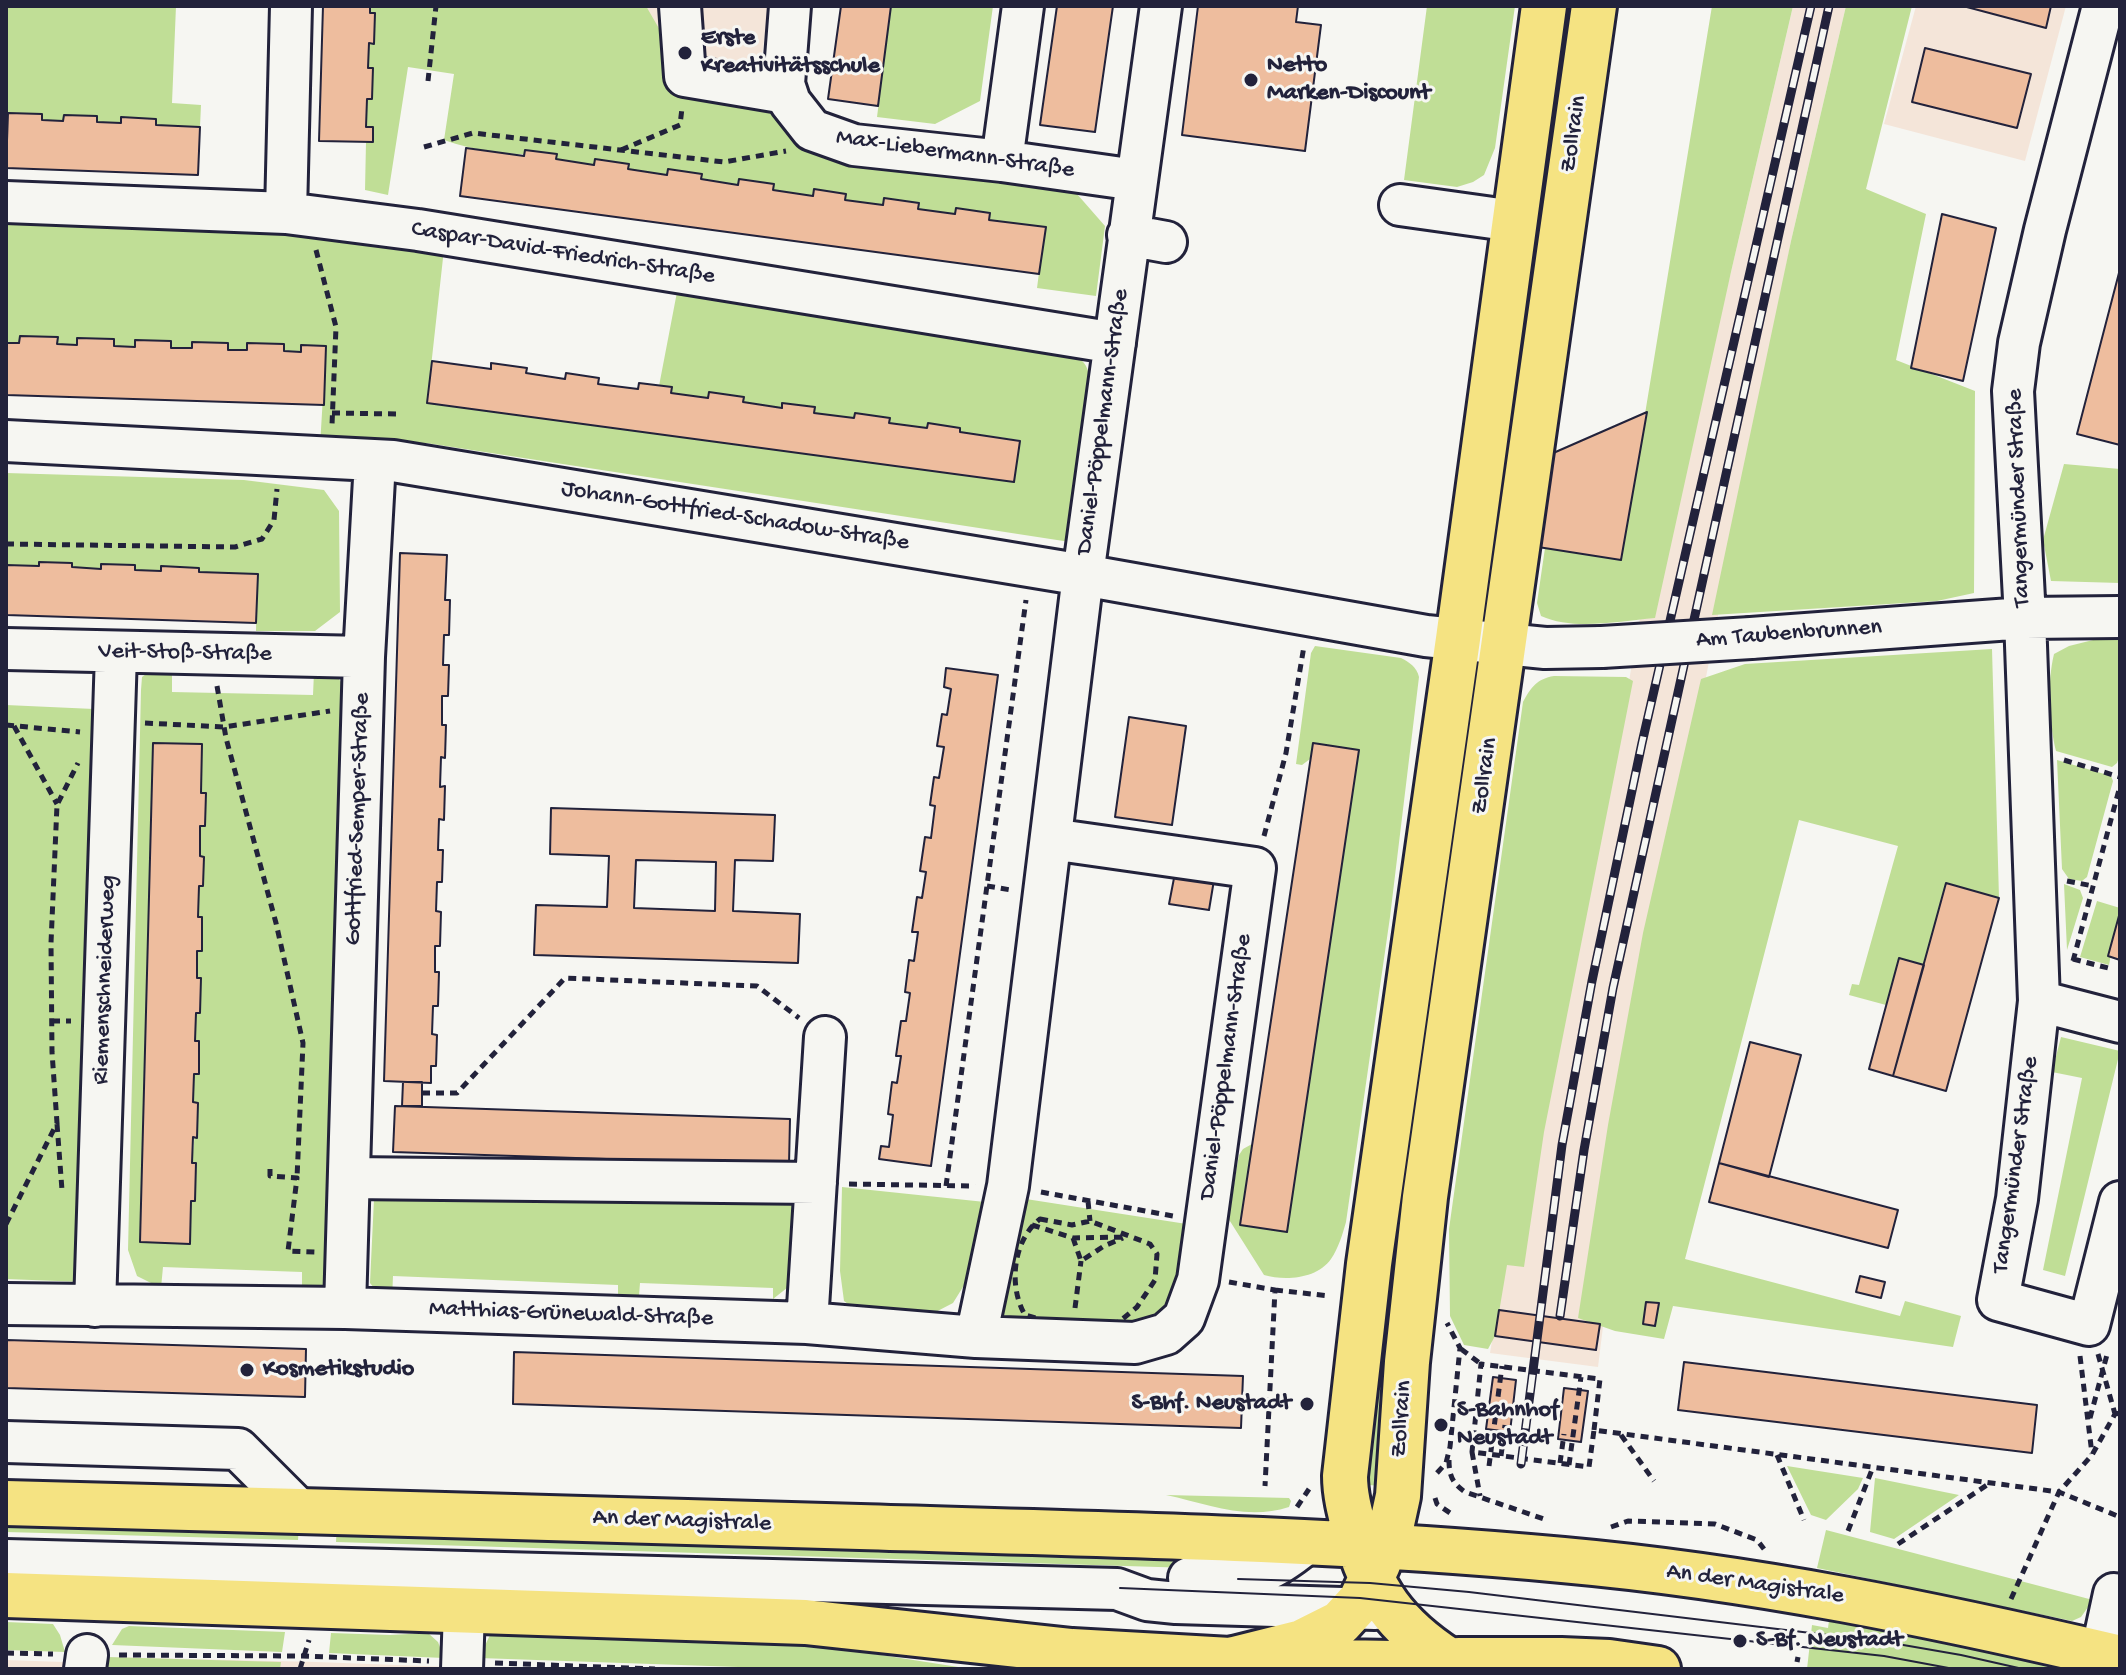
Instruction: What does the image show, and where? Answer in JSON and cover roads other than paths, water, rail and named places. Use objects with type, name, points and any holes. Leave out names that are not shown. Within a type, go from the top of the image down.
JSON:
[{"type":"main road","name":"Zollrain","points":[[1308,1542],[1336,1511],[1345,1491],[1355,1369],[1369,1264],[1544,6]]},
{"type":"main road","name":"Zollrain","points":[[1372,1578],[1398,1496],[1407,1362],[1425,1197],[1594,6]]},
{"type":"main road","name":"Zollrain","points":[[1345,1491],[1372,1578]]},
{"type":"main road","name":"An der Magistrale","points":[[6,1503],[1308,1542],[1372,1578],[1567,1560],[1694,1575],[1871,1602],[2111,1656]]},
{"type":"main road","points":[[1230,1660],[1302,1642],[1340,1623],[1372,1578],[1425,1645],[1448,1660]]},
{"type":"main road","points":[[6,1595],[805,1622],[1072,1651],[1230,1660],[1392,1663],[1448,1660],[1509,1664],[1609,1662],[1658,1669]]},
{"type":"street","points":[[291,6],[297,215]]},
{"type":"street","points":[[680,6],[685,76],[786,93],[784,72],[790,6]]},
{"type":"street","points":[[1002,161],[1023,6]]},
{"type":"street","name":"Daniel-Pöppelmann-Straße","points":[[976,1337],[1008,1186],[1083,575],[1115,343],[1147,238],[1136,180],[1161,6]]},
{"type":"street","name":"Tangermünder Straße","points":[[2103,6],[2045,230],[2019,343],[2013,391],[2039,1001],[2017,1199],[1998,1300],[2091,1330],[2120,1202]]},
{"type":"street","name":"Max-Liebermann-Straße","points":[[786,93],[812,130],[854,145],[1136,180]]},
{"type":"street","name":"Caspar-David-Friedrich-Straße","points":[[6,202],[297,215],[418,230],[1115,343]]},
{"type":"street","points":[[1400,205],[1514,221]]},
{"type":"street","name":"Johann-Gottfried-Schadow-Straße","points":[[6,441],[393,461],[1031,566],[1308,617],[1458,639]]},
{"type":"street","name":"Gottfried-Semper-Straße","points":[[345,1308],[362,707],[375,461]]},
{"type":"street","name":"Am Taubenbrunnen","points":[[1458,639],[1545,648],[1602,647],[2025,618],[2120,617]]},
{"type":"street","name":"Veit-Stoß-Straße","points":[[6,649],[364,657]]},
{"type":"street","name":"Riemenschneiderweg","points":[[95,1306],[116,653]]},
{"type":"street","name":"Daniel-Pöppelmann-Straße","points":[[1051,839],[1255,868],[1198,1280],[1184,1318],[1166,1334],[1135,1343]]},
{"type":"street","points":[[2039,1001],[2120,1022]]},
{"type":"street","points":[[807,1323],[825,1037]]},
{"type":"street","points":[[349,1178],[816,1183]]},
{"type":"street","name":"Matthias-Grünewald-Straße","points":[[6,1304],[345,1308],[807,1323],[976,1337],[1135,1343]]},
{"type":"street","points":[[6,1442],[238,1449],[300,1511]]},
{"type":"street","points":[[6,1541],[1238,1579],[1268,1569],[1308,1542]]},
{"type":"street","points":[[6,1560],[1117,1589],[1147,1600],[1176,1603],[1372,1578]]},
{"type":"street","points":[[348,1569],[1120,1588]]},
{"type":"street","points":[[2111,1656],[2114,1594]]},
{"type":"street","points":[[462,1666],[464,1610]]},
{"type":"tram line","points":[[1238,1579],[1370,1583],[1469,1592],[1886,1642],[2023,1669]]},
{"type":"tram line","points":[[1120,1588],[1360,1598],[1884,1656],[1954,1669]]},
{"type":"railway","points":[[1521,1464],[1562,1145],[1592,981],[1642,743],[1811,6]]},
{"type":"railway","points":[[1560,1316],[1584,1150],[1613,988],[1829,6]]},
{"type":"place","name":"Erste Kreativitätsschule","points":[[685,53]]},
{"type":"place","name":"Netto Marken-Discount","points":[[1251,80]]},
{"type":"place","name":"Kosmetikstudio","points":[[247,1370]]},
{"type":"place","name":"S-Bhf. Neustadt","points":[[1307,1404]]},
{"type":"place","name":"S-Bahnhof Neustadt","points":[[1441,1425]]},
{"type":"place","name":"S-Bf. Neustadt","points":[[1740,1641]]}]
